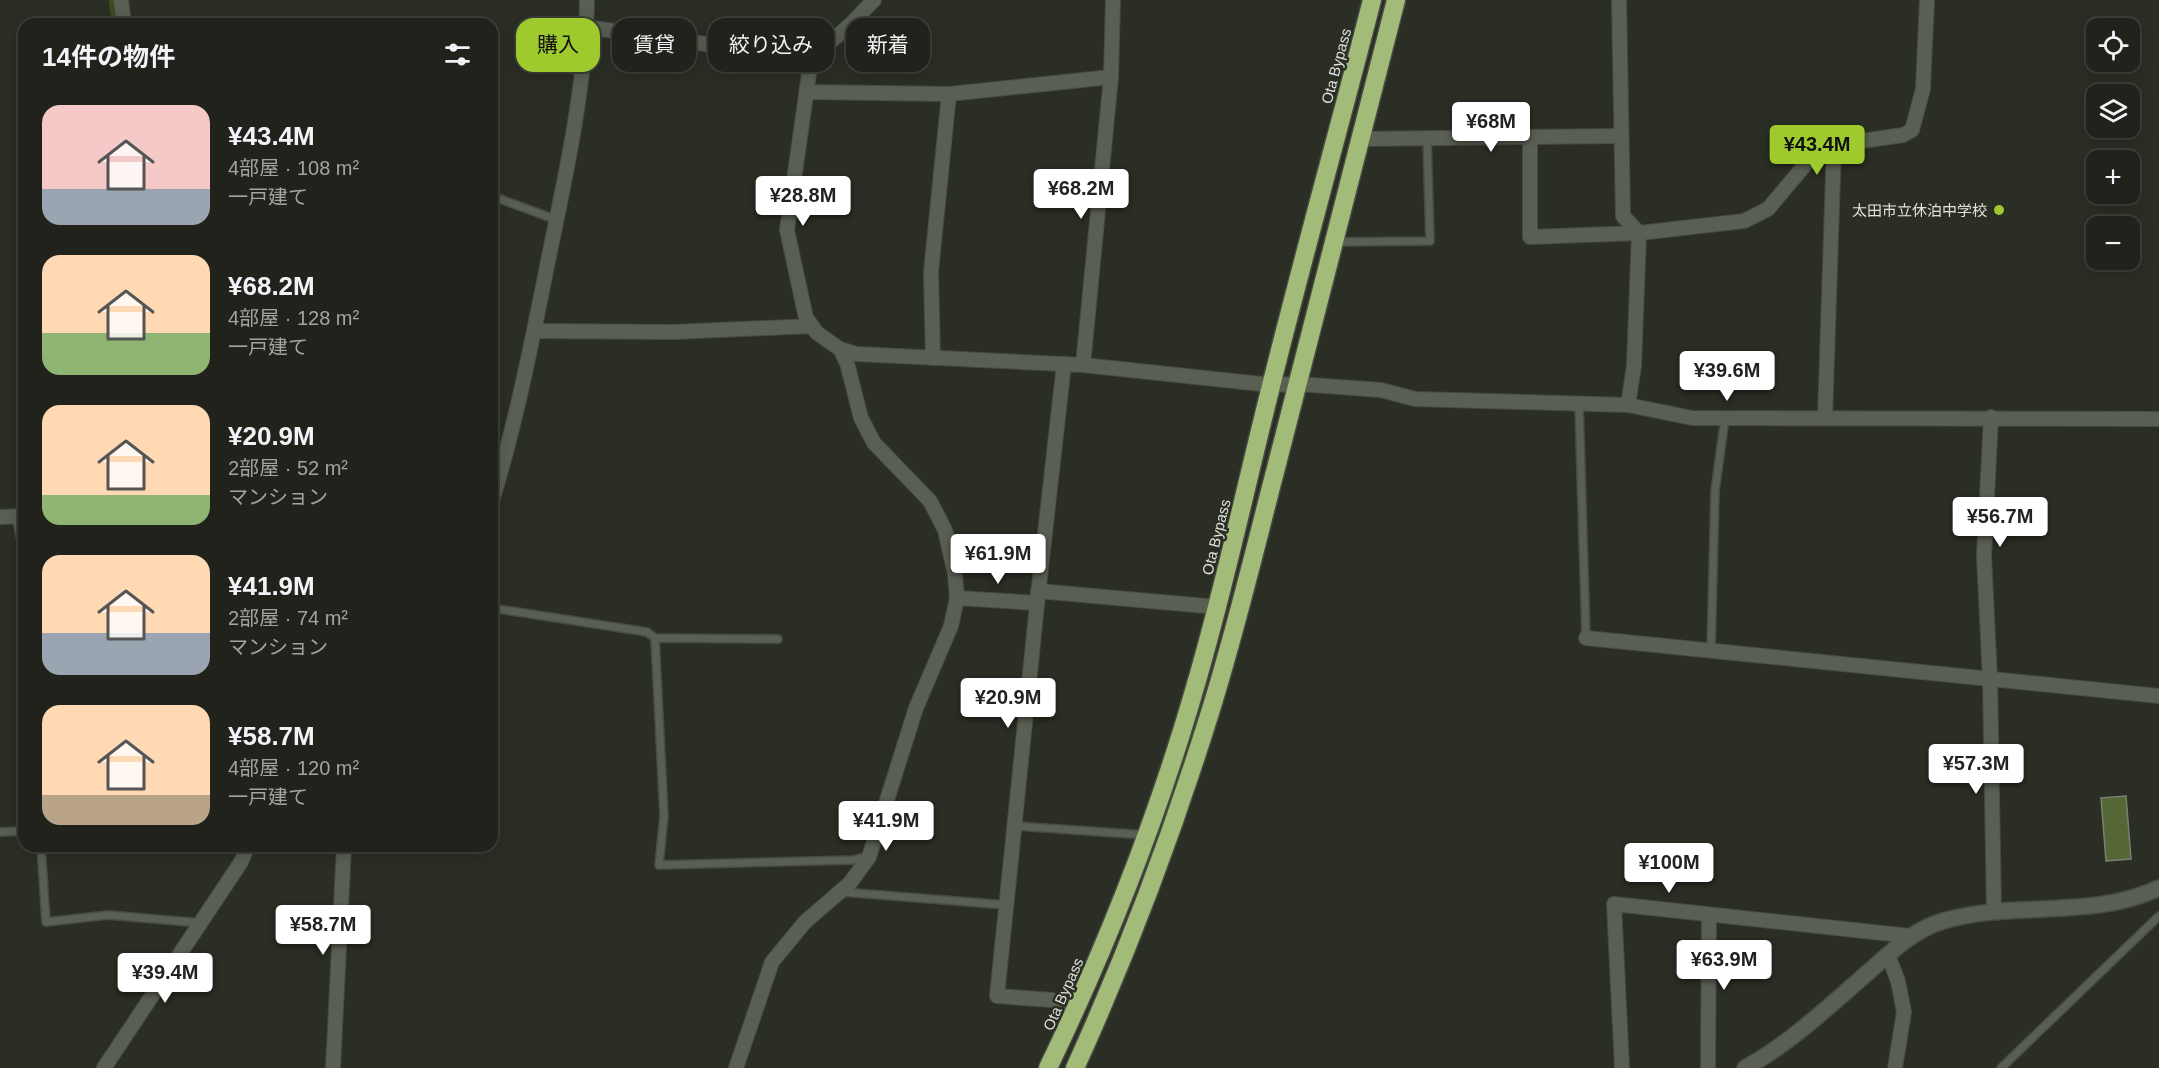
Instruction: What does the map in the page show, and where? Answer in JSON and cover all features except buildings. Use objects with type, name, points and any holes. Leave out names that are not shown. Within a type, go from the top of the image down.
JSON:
[{"type":"highway","name":"Ota Bypass","points":[[1048,1068],[1077,1009],[1114,922],[1181,735],[1217,607],[1271,385],[1372,0]]},
{"type":"highway","points":[[1075,1068],[1099,1015],[1167,841],[1208,720],[1239,612],[1396,0]]},
{"type":"street","points":[[121,0],[123,18]]},
{"type":"street","points":[[586,18],[587,0]]},
{"type":"street","points":[[834,39],[874,0]]},
{"type":"street","points":[[1083,365],[1111,77],[1113,0]]},
{"type":"street","points":[[1619,0],[1623,216],[1639,233],[1634,366],[1628,405]]},
{"type":"street","points":[[1530,137],[1530,237],[1639,233],[1744,221],[1768,209],[1820,147],[1903,135],[1912,130],[1923,89],[1927,0]]},
{"type":"street","points":[[600,29],[708,44]]},
{"type":"street","points":[[498,480],[534,331],[557,220],[580,72]]},
{"type":"street","points":[[809,72],[787,230],[806,318],[817,333],[840,349],[856,354],[1083,365],[1271,385],[1298,384],[1381,390],[1415,399],[1628,405],[1692,418],[2159,419]]},
{"type":"street","points":[[807,92],[949,94],[1111,77]]},
{"type":"street","points":[[933,358],[931,272],[949,94]]},
{"type":"street","points":[[1361,139],[1621,136]]},
{"type":"street","points":[[1825,418],[1833,145]]},
{"type":"street","points":[[534,331],[674,332],[812,326]]},
{"type":"street","points":[[736,1068],[772,962],[805,922],[850,884],[868,856],[916,708],[951,626],[957,598],[955,574],[945,530],[930,501],[874,443],[861,418],[847,363],[840,349]]},
{"type":"street","points":[[1064,364],[997,996],[1052,1000],[1077,1009]]},
{"type":"street","points":[[1991,417],[1984,556],[1990,679],[1994,911]]},
{"type":"street","points":[[498,459],[505,456]]},
{"type":"street","points":[[0,517],[18,516]]},
{"type":"street","points":[[957,598],[1038,597],[1217,607]]},
{"type":"street","points":[[1586,638],[2159,696]]},
{"type":"street","points":[[104,1068],[241,862],[245,852]]},
{"type":"street","points":[[333,1068],[344,852]]},
{"type":"street","points":[[1745,1068],[1802,1029],[1910,936],[1941,921],[1994,911],[2106,905],[2140,897],[2159,888]]},
{"type":"street","points":[[1622,1068],[1614,904],[1910,936]]},
{"type":"street","points":[[1708,1068],[1709,915]]},
{"type":"street","points":[[1888,955],[1898,981],[1904,1012],[1895,1068]]},
{"type":"lane","points":[[1335,242],[1430,241],[1427,138]]},
{"type":"lane","points":[[498,198],[557,220]]},
{"type":"lane","points":[[1579,404],[1586,638]]},
{"type":"lane","points":[[1711,651],[1714,491],[1725,418]]},
{"type":"lane","points":[[498,609],[646,632],[655,638],[777,639]]},
{"type":"lane","points":[[655,638],[664,816],[659,865],[853,860],[868,856]]},
{"type":"lane","points":[[1014,826],[1146,835]]},
{"type":"lane","points":[[0,832],[18,831]]},
{"type":"lane","points":[[41,852],[46,922],[108,915],[201,923]]},
{"type":"lane","points":[[840,892],[1007,904]]},
{"type":"lane","points":[[2001,1068],[2159,916]]},
{"type":"waterway","points":[[111,0],[114,18]]},
{"type":"place","name":"太田市立休泊中学校","points":[[1999,210]]}]
